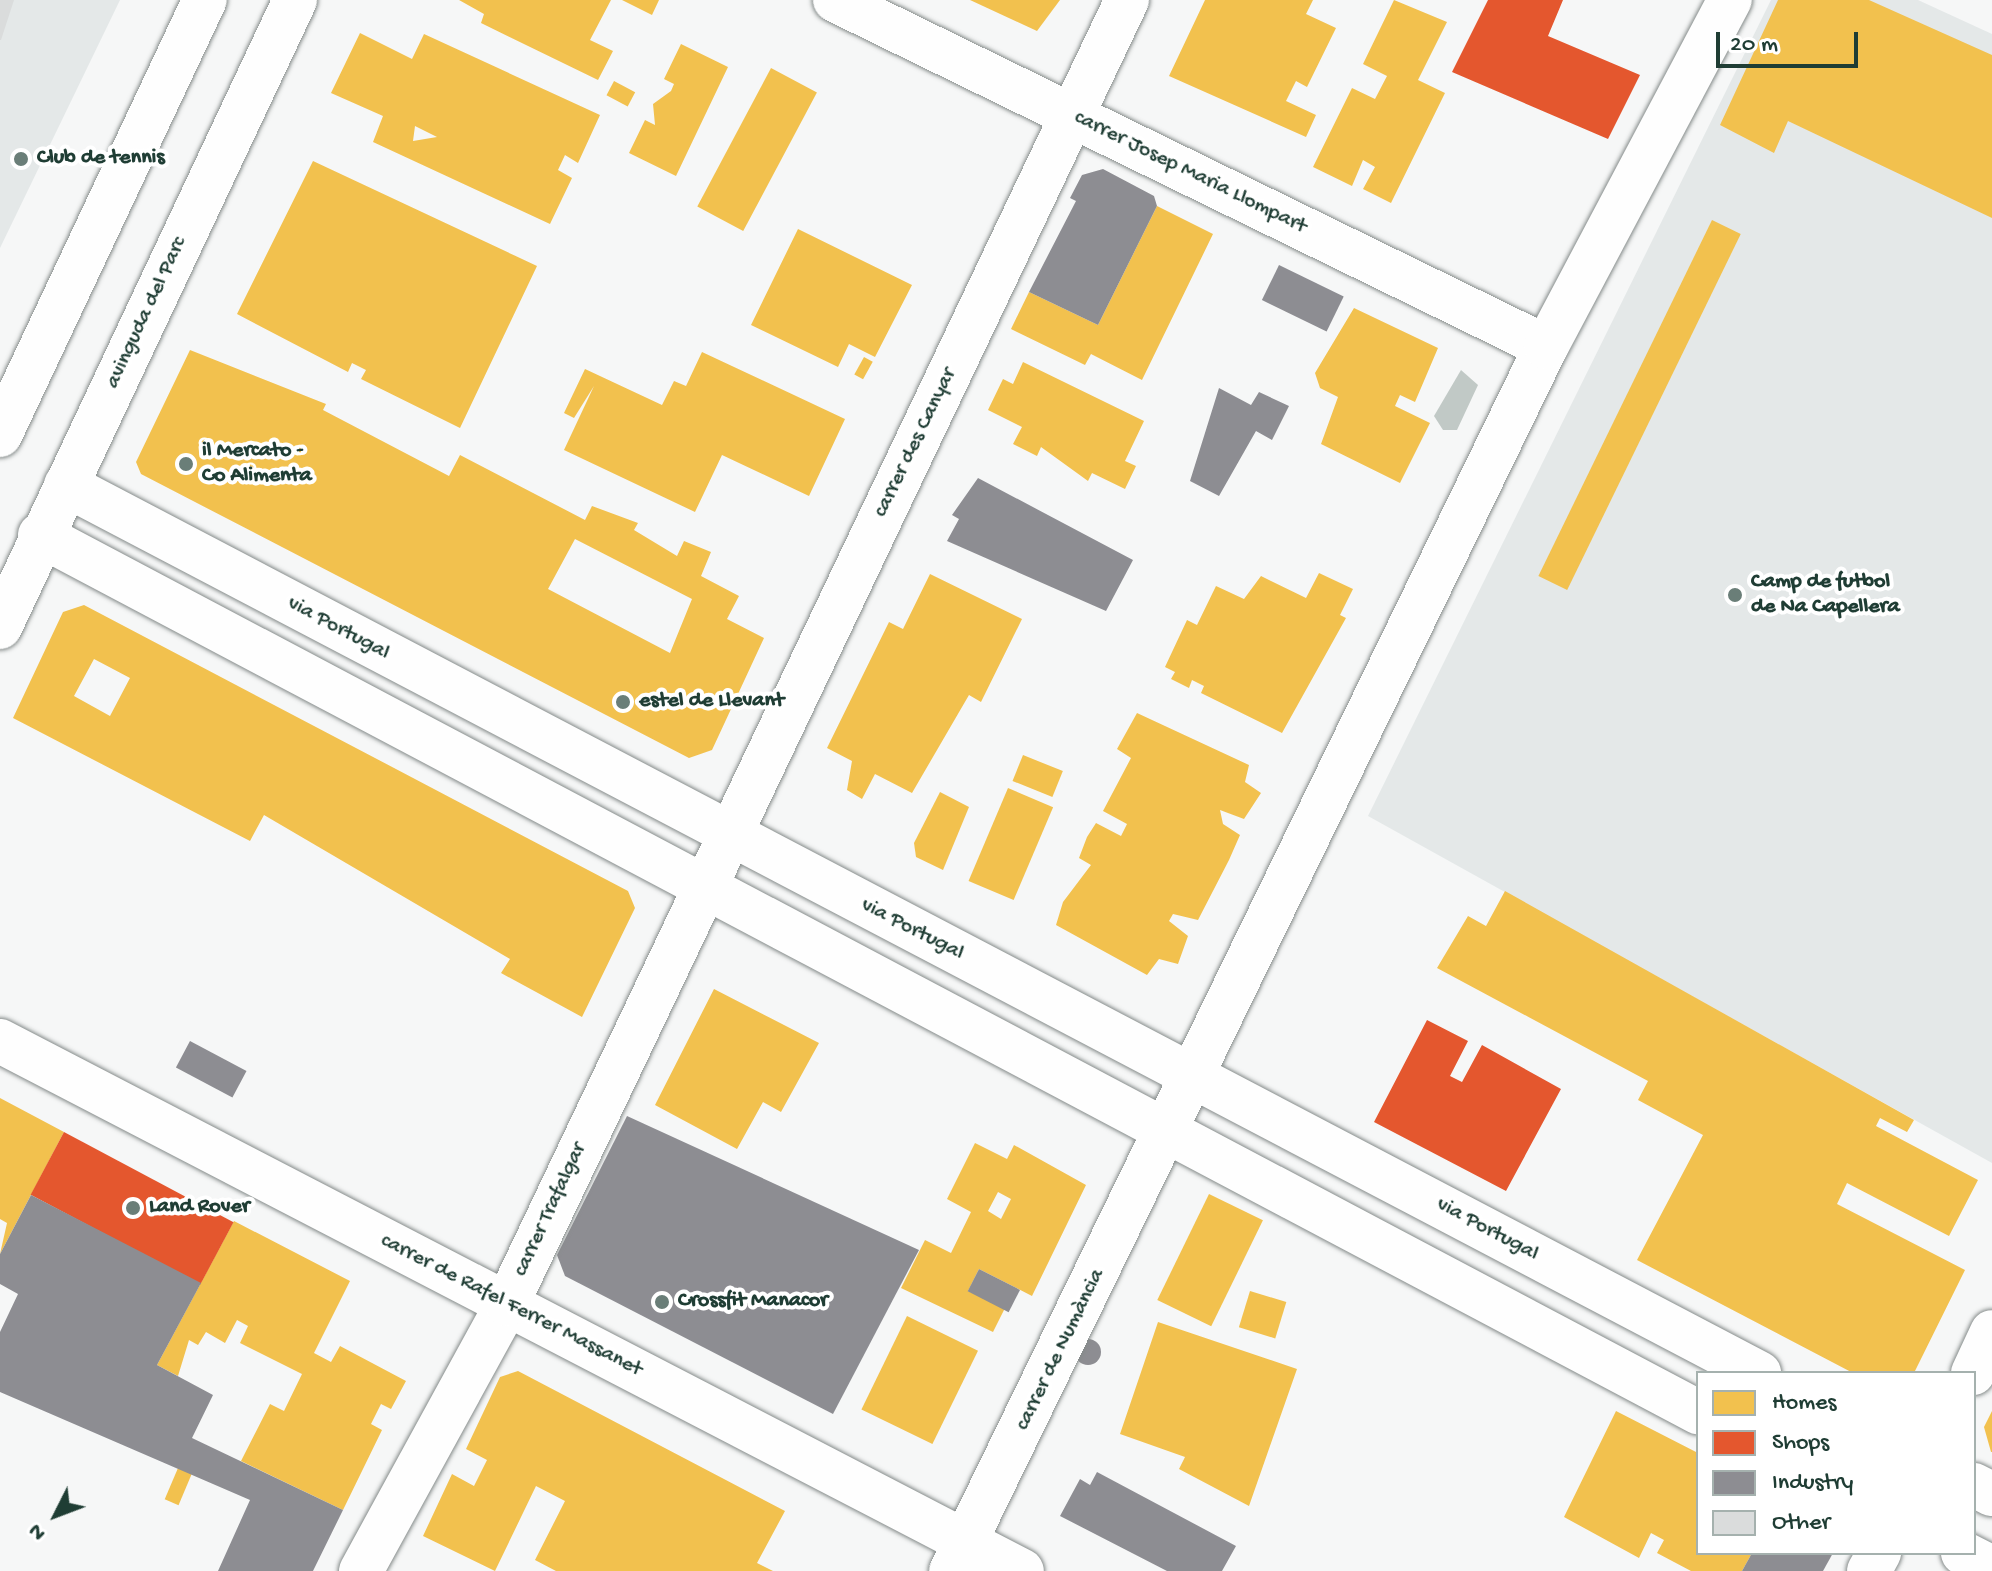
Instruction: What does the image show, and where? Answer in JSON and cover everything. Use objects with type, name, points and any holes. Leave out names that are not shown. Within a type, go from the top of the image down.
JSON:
[{"type":"street","points":[[0,435],[205,0]]},
{"type":"street","name":"avinguda del Parc","points":[[0,627],[40,535],[295,0]]},
{"type":"street","name":"carrer Josep Maria Llompart","points":[[835,0],[1546,347]]},
{"type":"street","name":"carrer des Canyar","points":[[705,885],[1127,0]]},
{"type":"street","name":"carrer de Numància","points":[[959,1556],[1196,1078],[1546,347],[1730,0]]},
{"type":"street","name":"via Portugal","points":[[66,485],[1755,1371]]},
{"type":"street","points":[[40,535],[1170,1129],[1696,1411]]},
{"type":"street","name":"carrer Trafalgar","points":[[361,1571],[507,1304],[705,885]]},
{"type":"street","name":"carrer de Rafel Ferrer Massanet","points":[[0,1041],[507,1304],[959,1556],[1022,1571]]},
{"type":"street","points":[[1974,1371],[1992,1332]]},
{"type":"street","points":[[1967,1555],[1992,1568]]},
{"type":"shaded area","name":"Club de tennis","points":[[0,0],[120,0],[0,248]]},
{"type":"shaded area","name":"Camp de futbol de Na Capellera","points":[[1771,0],[1918,0],[1992,34],[1992,1163],[1368,816]]},
{"type":"shaded area","points":[[1461,370],[1478,385],[1457,430],[1443,430],[1434,416]]},
{"type":"building: Homes","points":[[459,0],[611,0],[590,40],[613,51],[598,80],[481,23],[484,14]]},
{"type":"building: Homes","points":[[622,0],[659,0],[652,15]]},
{"type":"building: Homes","points":[[970,0],[1060,0],[1037,31]]},
{"type":"building: Homes","points":[[1205,0],[1313,0],[1306,14],[1336,28],[1307,87],[1296,81],[1286,101],[1316,115],[1306,137],[1169,76]]},
{"type":"building: Homes","points":[[1394,0],[1447,22],[1418,80],[1445,93],[1391,203],[1363,189],[1375,167],[1363,160],[1352,186],[1313,167],[1352,88],[1375,99],[1387,76],[1363,64]]},
{"type":"building: Homes","points":[[1778,0],[1869,0],[1992,55],[1992,218],[1788,121],[1774,153],[1720,125]]},
{"type":"building: Homes","points":[[360,33],[412,59],[424,34],[600,115],[578,163],[565,155],[558,170],[572,178],[550,224],[373,142],[383,116],[331,93]],"holes":[[[415,126],[437,137],[413,141]]]},
{"type":"building: Homes","points":[[681,44],[728,67],[676,176],[629,153],[645,120],[655,125],[653,104],[671,91],[674,84],[664,79]]},
{"type":"building: Homes","points":[[771,68],[817,92],[743,231],[697,207]]},
{"type":"building: Homes","points":[[614,81],[635,92],[628,106],[606,95]]},
{"type":"building: Homes","points":[[313,161],[537,266],[460,428],[361,379],[366,370],[352,363],[348,372],[237,314]]},
{"type":"building: Homes","points":[[1157,206],[1213,234],[1142,380],[1091,354],[1085,365],[1011,329],[1029,292],[1098,325]]},
{"type":"building: Homes","points":[[1712,220],[1741,234],[1567,590],[1538,576]]},
{"type":"building: Homes","points":[[798,229],[912,285],[875,357],[849,344],[838,367],[751,325]]},
{"type":"building: Homes","points":[[1354,308],[1438,348],[1415,402],[1400,395],[1395,406],[1430,423],[1400,483],[1321,444],[1338,397],[1320,388],[1315,373]]},
{"type":"building: Homes","points":[[190,350],[326,404],[323,410],[449,476],[460,455],[585,520],[592,506],[638,523],[634,530],[677,556],[684,541],[711,552],[701,576],[739,596],[727,619],[764,638],[712,750],[689,758],[141,474],[136,462]],"holes":[[[575,539],[692,599],[670,653],[548,589]]]},
{"type":"building: Homes","points":[[702,352],[845,419],[809,496],[722,455],[695,512],[564,450],[594,386],[574,418],[564,413],[585,369],[662,405],[674,381],[686,386]]},
{"type":"building: Homes","points":[[864,357],[873,362],[863,379],[854,374]]},
{"type":"building: Homes","points":[[1023,362],[1144,421],[1125,461],[1136,466],[1125,489],[1092,473],[1088,481],[1041,447],[1037,456],[1013,444],[1022,427],[988,410],[1003,379],[1013,384]]},
{"type":"building: Homes","points":[[1319,573],[1353,589],[1340,615],[1346,618],[1282,733],[1201,693],[1204,686],[1192,680],[1189,688],[1171,679],[1175,672],[1165,667],[1187,620],[1197,625],[1216,586],[1244,599],[1261,576],[1306,598]]},
{"type":"building: Homes","points":[[930,574],[1022,619],[981,702],[969,695],[912,793],[875,774],[862,799],[847,790],[852,761],[827,748],[889,622],[903,629]]},
{"type":"building: Homes","points":[[84,605],[628,891],[635,908],[582,1017],[501,973],[510,959],[264,815],[250,841],[13,718],[63,612]],"holes":[[[94,659],[130,678],[110,716],[74,696]]]},
{"type":"building: Homes","points":[[1137,713],[1249,765],[1245,782],[1261,793],[1244,819],[1220,810],[1223,824],[1240,835],[1229,860],[1198,920],[1173,914],[1169,921],[1188,936],[1178,964],[1159,959],[1147,975],[1056,925],[1063,902],[1091,865],[1079,858],[1096,823],[1121,836],[1127,824],[1103,811],[1131,758],[1117,749]]},
{"type":"building: Homes","points":[[1023,755],[1063,771],[1052,797],[1013,781]]},
{"type":"building: Homes","points":[[1008,788],[1053,807],[1014,900],[969,881]]},
{"type":"building: Homes","points":[[940,792],[969,807],[943,870],[916,857],[914,843]]},
{"type":"building: Homes","points":[[1505,891],[1914,1120],[1907,1132],[1880,1118],[1876,1126],[1978,1180],[1949,1236],[1847,1183],[1837,1204],[1965,1270],[1915,1371],[1849,1371],[1637,1260],[1703,1135],[1638,1100],[1648,1081],[1437,968],[1468,916],[1486,926]]},
{"type":"building: Homes","points":[[714,989],[819,1043],[781,1112],[763,1102],[737,1149],[655,1105]]},
{"type":"building: Homes","points":[[0,1098],[64,1132],[0,1254],[7,1223],[0,1219]]},
{"type":"building: Homes","points":[[975,1143],[1007,1159],[1014,1145],[1086,1185],[1032,1296],[979,1269],[968,1291],[1005,1308],[993,1332],[901,1288],[925,1240],[951,1253],[971,1212],[947,1199]],"holes":[[[998,1192],[1011,1199],[1001,1219],[988,1211]]]},
{"type":"building: Homes","points":[[1209,1194],[1263,1220],[1211,1326],[1157,1300]]},
{"type":"building: Homes","points":[[234,1221],[350,1281],[314,1353],[331,1362],[340,1346],[406,1381],[391,1409],[381,1404],[371,1424],[382,1430],[343,1510],[241,1461],[270,1404],[284,1411],[302,1374],[240,1343],[248,1326],[237,1320],[225,1343],[206,1332],[198,1345],[189,1340],[178,1376],[157,1365]]},
{"type":"building: Homes","points":[[1250,1291],[1286,1302],[1275,1338],[1239,1327]]},
{"type":"building: Homes","points":[[907,1316],[978,1351],[932,1444],[861,1409]]},
{"type":"building: Homes","points":[[1158,1322],[1297,1369],[1249,1506],[1179,1469],[1185,1457],[1120,1434]]},
{"type":"building: Homes","points":[[518,1371],[785,1511],[757,1563],[773,1571],[556,1571],[535,1560],[565,1501],[536,1486],[495,1571],[423,1536],[452,1474],[474,1486],[487,1460],[466,1449],[500,1377]]},
{"type":"building: Homes","points":[[1616,1411],[1696,1452],[1696,1555],[1751,1555],[1742,1571],[1691,1571],[1657,1553],[1664,1540],[1651,1533],[1639,1558],[1564,1517]]},
{"type":"building: Homes","points":[[1992,1411],[1992,1452],[1991,1452],[1984,1427]]},
{"type":"building: Homes","points":[[178,1468],[192,1474],[179,1505],[165,1499]]},
{"type":"building: Shops","points":[[1488,0],[1563,0],[1548,36],[1640,75],[1608,139],[1452,72]]},
{"type":"building: Shops","points":[[1427,1020],[1468,1041],[1450,1076],[1462,1082],[1482,1045],[1561,1089],[1506,1191],[1374,1122]]},
{"type":"building: Shops","name":"Land Rover","points":[[64,1132],[234,1222],[200,1285],[31,1195]]},
{"type":"building: Industry","points":[[1103,169],[1154,196],[1157,206],[1098,325],[1029,292],[1076,201],[1070,198],[1082,175]]},
{"type":"building: Industry","points":[[1279,265],[1344,297],[1327,332],[1262,300]]},
{"type":"building: Industry","points":[[1219,388],[1251,405],[1259,392],[1289,406],[1272,440],[1256,431],[1219,496],[1190,481]]},
{"type":"building: Industry","points":[[978,478],[1133,560],[1106,611],[947,541],[959,519],[952,515]]},
{"type":"building: Industry","points":[[190,1041],[247,1071],[232,1098],[176,1067]]},
{"type":"building: Industry","points":[[627,1116],[919,1250],[833,1414],[565,1276],[557,1255]]},
{"type":"building: Industry","points":[[31,1195],[201,1283],[157,1365],[213,1395],[192,1438],[343,1510],[313,1571],[218,1571],[250,1500],[0,1392],[0,1332],[18,1294],[0,1284],[0,1254]]},
{"type":"building: Industry","points":[[979,1269],[1020,1290],[1009,1312],[968,1291]]},
{"type":"building: Industry","points":[[1088,1339],[1097,1343],[1101,1352],[1097,1361],[1088,1365],[1079,1361],[1075,1352],[1079,1343]]},
{"type":"building: Industry","points":[[1097,1472],[1236,1546],[1222,1571],[1167,1571],[1060,1516],[1080,1479],[1090,1485]]},
{"type":"building: Industry","points":[[1751,1555],[1832,1555],[1823,1571],[1742,1571]]},
{"type":"building: Other","points":[[0,0],[14,0],[1,40],[0,40]]},
{"type":"place","name":"Club de tennis","points":[[21,159]]},
{"type":"place","name":"il Mercato - Co Alimenta","points":[[186,464]]},
{"type":"place","name":"Camp de futbol de Na Capellera","points":[[1735,595]]},
{"type":"place","name":"estel de Llevant","points":[[623,702]]},
{"type":"place","name":"Land Rover","points":[[133,1208]]},
{"type":"place","name":"Crossfit Manacor","points":[[662,1302]]}]
